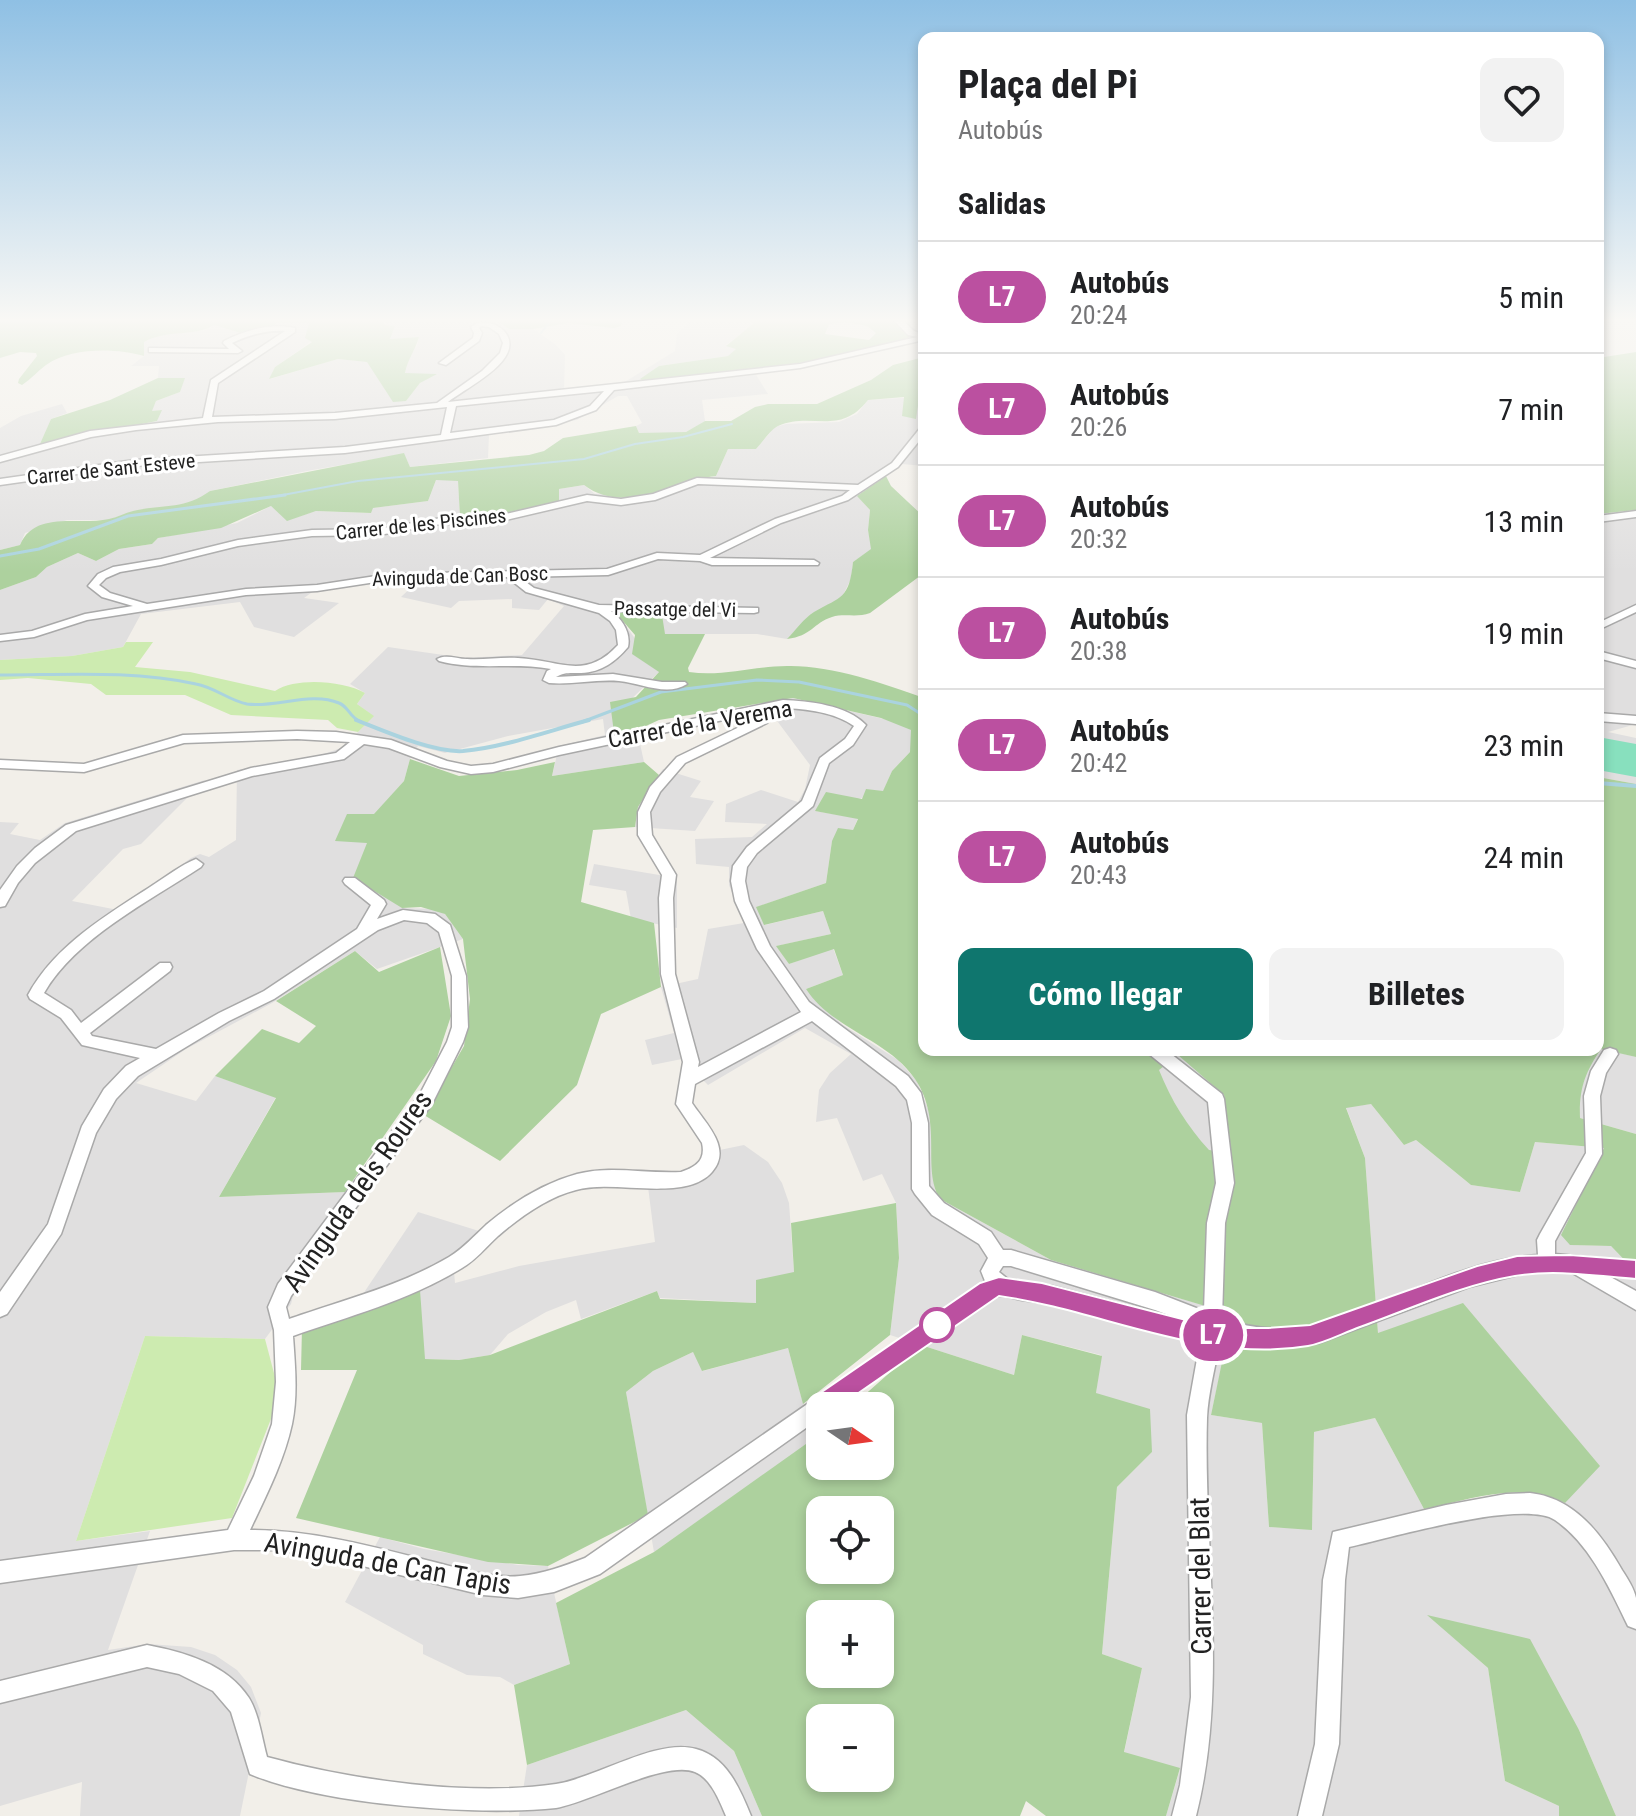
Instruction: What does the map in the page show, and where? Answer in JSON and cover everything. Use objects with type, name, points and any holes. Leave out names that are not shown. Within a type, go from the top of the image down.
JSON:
[{"type":"street","points":[[207,419],[210,403]]},
{"type":"street","points":[[439,406],[442,403]]},
{"type":"street","points":[[0,459],[90,434],[207,419],[323,417],[474,403]]},
{"type":"street","name":"Carrer de Sant Esteve","points":[[0,482],[134,463],[345,450],[445,437],[556,422],[573,418],[597,403]]},
{"type":"street","points":[[445,437],[452,405]]},
{"type":"street","name":"Avinguda de Can Bosc","points":[[0,638],[34,634],[85,617],[246,592],[317,588],[389,577],[608,572],[657,556],[702,558],[778,521],[829,504],[861,488],[895,465],[918,436]]},
{"type":"street","name":"Carrer de les Piscines","points":[[147,607],[95,590],[95,582],[117,569],[238,543],[312,533],[379,532],[441,521],[489,521],[587,498],[621,502],[655,497],[697,481],[861,488]]},
{"type":"street","points":[[1604,518],[1636,514]]},
{"type":"street","points":[[702,558],[712,562],[814,563]]},
{"type":"street","points":[[510,575],[527,589],[608,612],[625,634],[624,645],[608,662],[595,667],[551,673],[549,680],[566,682],[613,677],[659,688],[681,684]]},
{"type":"street","name":"Passatge del Vi","points":[[596,608],[754,610]]},
{"type":"street","points":[[1604,624],[1636,608]]},
{"type":"street","points":[[1604,656],[1636,665]]},
{"type":"street","points":[[443,659],[471,664],[519,660],[561,670]]},
{"type":"street","name":"Carrer de la Verema","points":[[0,764],[84,768],[183,739],[297,735],[391,744],[444,764],[471,770],[493,768],[559,751],[770,707],[797,704],[856,720],[860,725],[855,738],[846,748],[824,761],[808,803],[752,850],[740,866],[738,881],[742,901],[764,949],[804,1006],[902,1081],[915,1098],[920,1123],[921,1189],[938,1209],[985,1238],[1008,1260]]},
{"type":"street","points":[[283,1330],[426,1277],[459,1260],[514,1215],[548,1194],[578,1181],[620,1176],[669,1181],[698,1174],[708,1164],[713,1150],[710,1141],[684,1104],[690,1079],[691,1053],[668,974],[666,898],[669,875],[645,835],[644,812],[654,790],[681,760],[763,720],[770,707]]},
{"type":"street","points":[[1604,717],[1636,720]]},
{"type":"street","points":[[0,902],[10,883],[49,841],[71,828],[251,772],[340,756],[362,739]]},
{"type":"street","points":[[159,1056],[87,1041],[66,1014],[35,995],[39,986],[78,946],[196,864]]},
{"type":"street","points":[[350,881],[379,904],[362,932]]},
{"type":"street","name":"Avinguda dels Roures","points":[[0,1308],[55,1228],[88,1131],[103,1106],[132,1071],[224,1017],[269,995],[362,932],[403,915],[425,917],[440,924],[447,935],[459,976],[460,1027],[426,1099],[284,1290],[277,1307],[283,1330],[286,1382],[282,1424],[263,1480],[234,1540]]},
{"type":"street","points":[[79,1033],[165,967]]},
{"type":"street","points":[[690,1079],[813,1013]]},
{"type":"street","points":[[1549,1264],[1546,1240],[1594,1154],[1592,1096],[1599,1071],[1610,1054]]},
{"type":"street","name":"Carrer del Blat","points":[[1163,1056],[1212,1094],[1217,1105],[1225,1183],[1216,1223],[1212,1330],[1196,1440],[1202,1565],[1202,1697],[1194,1770],[1184,1816]]},
{"type":"street","points":[[1006,1288],[1025,1277],[1008,1260]]},
{"type":"street","points":[[1212,1330],[1155,1301],[1008,1260],[990,1271],[1006,1288],[1042,1292],[1212,1330],[1268,1339],[1310,1335],[1477,1275],[1517,1266],[1549,1264],[1636,1270]]},
{"type":"street","points":[[1570,1265],[1636,1301]]},
{"type":"street","name":"Avinguda de Can Tapis","points":[[840,1392],[987,1289],[1006,1288]]},
{"type":"street","name":"Avinguda de Can Tapis","points":[[0,1572],[234,1540],[278,1540],[346,1551],[483,1584],[518,1587],[554,1581],[592,1566],[806,1416]]},
{"type":"street","points":[[1310,1816],[1327,1744],[1334,1580],[1340,1539],[1499,1505],[1545,1504],[1582,1528],[1617,1581],[1636,1618]]},
{"type":"street","points":[[0,1692],[147,1656],[181,1663],[221,1683],[241,1706],[258,1766],[280,1773],[349,1788],[473,1798],[557,1795],[673,1757],[697,1760],[715,1771],[739,1816]]},
{"type":"shaded area","points":[[155,403],[606,403],[577,420],[489,434],[488,458],[410,467],[404,454],[307,471],[210,491],[193,504],[134,511],[108,520],[67,520],[25,533],[20,545],[0,550],[0,428],[21,416],[62,404],[67,413],[51,419],[41,443],[157,421],[161,410],[151,412]]},
{"type":"shaded area","points":[[631,403],[702,403],[705,421],[686,432],[648,436],[639,433],[636,426],[642,423]]},
{"type":"shaded area","points":[[866,403],[918,403],[918,465],[902,464],[858,496],[870,510],[868,530],[872,549],[853,562],[851,579],[840,601],[811,614],[787,639],[757,634],[664,634],[616,612],[659,672],[613,717],[614,732],[637,730],[644,762],[552,776],[559,746],[605,735],[603,719],[508,736],[445,753],[418,746],[410,759],[404,781],[374,815],[368,843],[402,908],[435,909],[445,914],[463,939],[377,969],[355,951],[272,1003],[186,1049],[136,1083],[196,1101],[215,1076],[276,1097],[219,1197],[368,1191],[295,1288],[291,1304],[265,1339],[145,1336],[76,1541],[150,1531],[108,1650],[148,1644],[191,1647],[215,1655],[237,1670],[251,1687],[261,1713],[240,1816],[80,1816],[82,1782],[0,1806],[0,822],[19,823],[10,834],[40,840],[65,823],[205,780],[141,844],[123,849],[72,901],[118,910],[191,858],[200,854],[209,857],[236,840],[237,770],[312,758],[344,747],[373,716],[357,704],[365,693],[350,684],[388,647],[464,658],[522,655],[564,606],[548,599],[539,610],[512,608],[512,599],[459,601],[451,608],[401,597],[420,579],[364,581],[315,590],[304,598],[339,603],[294,637],[254,627],[240,602],[141,614],[123,647],[72,656],[0,660],[0,590],[36,577],[47,567],[78,553],[96,561],[119,549],[152,544],[158,538],[237,523],[271,506],[287,520],[316,511],[370,513],[372,508],[428,501],[436,480],[458,480],[460,517],[558,501],[559,489],[584,485],[595,494],[673,485],[716,476],[728,449],[756,449],[775,427],[839,422],[857,414]]},
{"type":"shaded area","points":[[1636,510],[1636,724],[1608,732],[1636,738],[1636,784],[1604,778],[1604,513]]},
{"type":"shaded area","points":[[793,698],[897,722],[911,730],[912,745],[910,752],[892,771],[883,792],[815,811],[858,818],[853,830],[832,841],[826,883],[757,907],[765,925],[823,911],[831,934],[777,946],[789,964],[833,948],[843,975],[806,989],[843,1025],[898,1060],[917,1081],[933,1121],[934,1179],[940,1199],[1051,1260],[1233,1314],[1211,1415],[1262,1423],[1269,1527],[1312,1529],[1314,1432],[1375,1418],[1424,1509],[1522,1491],[1543,1493],[1565,1503],[1378,1334],[1365,1158],[1346,1107],[1371,1104],[1404,1145],[1416,1140],[1471,1185],[1520,1192],[1535,1142],[1604,1148],[1571,1245],[1611,1246],[1636,1272],[1636,1816],[1616,1816],[1579,1730],[1429,1616],[1488,1668],[1505,1781],[1559,1806],[1559,1816],[1166,1816],[1180,1769],[1124,1753],[1142,1668],[1102,1654],[1117,1487],[1152,1452],[1096,1393],[1101,1355],[1022,1335],[1014,1375],[890,1335],[899,1258],[896,1203],[882,1174],[863,1181],[837,1118],[816,1122],[819,1090],[830,1073],[851,1054],[805,1028],[708,1085],[682,1059],[652,1065],[645,1040],[674,1033],[661,987],[698,979],[708,929],[744,923],[729,885],[729,867],[696,864],[695,839],[752,837],[767,824],[725,822],[726,804],[761,790],[798,802],[805,789],[810,765],[763,702]]},
{"type":"shaded area","points":[[663,769],[701,781],[690,797],[714,801],[695,831],[635,827],[638,807]]},
{"type":"shaded area","points":[[594,864],[677,878],[677,928],[631,919],[626,891],[589,885]]},
{"type":"shaded area","points":[[1604,1049],[1636,1057],[1636,1134],[1580,1118],[1579,1092],[1584,1075],[1597,1056],[1604,1056]]},
{"type":"shaded area","points":[[1176,1056],[1180,1056],[1224,1095],[1230,1154],[1209,1151],[1189,1128],[1158,1070]]},
{"type":"shaded area","points":[[744,1145],[768,1162],[782,1183],[789,1203],[794,1272],[756,1303],[660,1298],[657,1291],[581,1319],[576,1300],[546,1312],[508,1334],[490,1355],[459,1360],[425,1359],[359,1307],[365,1291],[418,1212],[495,1236],[454,1271],[455,1283],[519,1266],[655,1242],[646,1171],[680,1173],[699,1167],[705,1153]]},
{"type":"shaded area","points":[[788,1348],[806,1414],[806,1445],[654,1552],[626,1392],[653,1371],[693,1352],[703,1371]]},
{"type":"shaded area","points":[[380,1537],[424,1549],[518,1565],[548,1566],[570,1664],[514,1685],[500,1677],[467,1675],[423,1654],[423,1645],[345,1602]]},
{"type":"shaded area","points":[[686,1710],[734,1751],[762,1816],[519,1816],[527,1765]]},
{"type":"green space","points":[[101,403],[155,403],[152,411],[162,410],[157,421],[40,444],[51,419]]},
{"type":"green space","points":[[865,403],[846,418],[836,421],[790,422],[778,426],[756,449],[728,449],[716,476],[649,494],[616,497],[600,494],[584,485],[559,489],[559,501],[483,518],[460,517],[458,481],[436,480],[428,501],[373,508],[371,513],[316,511],[287,521],[271,506],[221,528],[158,538],[152,544],[119,549],[96,561],[78,553],[47,567],[36,577],[0,590],[0,550],[20,545],[27,534],[47,523],[109,519],[133,511],[182,504],[210,491],[404,453],[410,467],[529,455],[544,451],[563,438],[636,426],[639,433],[686,432],[705,421],[731,421],[755,407],[768,404]]},
{"type":"green space","points":[[903,403],[918,403],[916,419],[902,416]]},
{"type":"green space","points":[[1604,403],[1636,403],[1636,510],[1604,513]]},
{"type":"green space","points":[[886,476],[891,486],[918,511],[918,577],[870,613],[832,617],[802,635],[787,639],[810,615],[842,595],[849,583],[853,562],[871,549],[868,530],[870,510],[857,496]]},
{"type":"green space","points":[[615,612],[662,615],[665,634],[705,634],[688,668],[689,672],[804,666],[856,676],[918,696],[918,1056],[1177,1056],[1159,1070],[1169,1092],[1209,1150],[1230,1153],[1224,1095],[1179,1056],[1597,1056],[1584,1081],[1580,1118],[1636,1134],[1636,1272],[1611,1246],[1570,1245],[1561,1235],[1604,1148],[1535,1142],[1520,1192],[1471,1185],[1416,1140],[1404,1145],[1371,1104],[1346,1108],[1365,1158],[1378,1333],[1463,1303],[1600,1466],[1565,1503],[1530,1493],[1512,1493],[1424,1509],[1375,1418],[1314,1432],[1312,1530],[1269,1527],[1262,1423],[1211,1415],[1232,1314],[1051,1260],[940,1199],[932,1173],[928,1112],[924,1095],[915,1079],[890,1054],[831,1015],[806,989],[843,975],[834,949],[789,964],[776,946],[831,934],[823,911],[764,925],[756,907],[826,883],[832,841],[838,828],[853,830],[858,819],[815,811],[826,792],[862,799],[866,789],[883,791],[892,771],[910,752],[911,730],[881,718],[793,698],[659,720],[637,730],[614,733],[610,702],[636,697],[659,672],[632,654],[635,635]]},
{"type":"green space","points":[[126,642],[153,642],[135,667],[190,672],[275,691],[307,682],[345,686],[365,693],[357,704],[374,716],[358,732],[337,728],[328,720],[231,715],[185,695],[106,695],[91,684],[28,678],[0,680],[0,660],[72,656],[123,647]]},
{"type":"green space","points":[[1604,738],[1636,744],[1636,777],[1604,771]]},
{"type":"green space","points":[[410,759],[459,776],[517,770],[555,762],[552,776],[644,762],[659,775],[638,807],[635,827],[593,830],[581,902],[654,923],[661,987],[601,1014],[577,1085],[500,1161],[424,1115],[464,1046],[470,999],[463,939],[445,914],[421,907],[402,908],[353,878],[367,843],[335,841],[347,814],[374,814],[404,781]]},
{"type":"green space","points":[[1604,778],[1636,784],[1636,1057],[1604,1050]]},
{"type":"green space","points":[[440,947],[451,1016],[436,1061],[345,1192],[219,1197],[276,1098],[215,1076],[262,1029],[299,1043],[316,1026],[276,1001],[355,951],[379,972]]},
{"type":"green space","points":[[896,1203],[899,1258],[890,1335],[818,1392],[806,1392],[803,1404],[788,1348],[702,1371],[693,1352],[653,1371],[626,1392],[648,1515],[548,1566],[488,1562],[296,1518],[357,1370],[301,1370],[302,1328],[420,1290],[425,1359],[459,1360],[490,1355],[657,1291],[660,1299],[756,1303],[756,1280],[794,1272],[791,1223]]},
{"type":"green space","points":[[1022,1335],[1102,1356],[1096,1393],[1150,1409],[1152,1452],[1117,1487],[1102,1654],[1142,1668],[1124,1752],[1180,1768],[1166,1816],[1046,1816],[1026,1801],[1020,1816],[762,1816],[734,1751],[686,1710],[527,1765],[514,1685],[570,1664],[556,1603],[654,1552],[806,1444],[806,1480],[894,1480],[894,1392],[868,1392],[921,1345],[1014,1375]]},
{"type":"green space","points":[[145,1336],[265,1339],[280,1396],[232,1518],[76,1541]]},
{"type":"green space","points":[[1427,1615],[1530,1639],[1579,1730],[1616,1816],[1559,1816],[1559,1806],[1505,1781],[1488,1668]]},
{"type":"waterway","points":[[277,496],[358,481],[584,459],[635,444],[683,437],[732,424]]},
{"type":"waterway","points":[[277,496],[285,495]]},
{"type":"waterway","points":[[0,556],[39,549],[128,516],[277,496]]},
{"type":"waterway","points":[[272,497],[277,496]]},
{"type":"waterway","points":[[0,675],[148,677],[203,686],[234,700],[258,705],[305,699],[328,700],[342,705],[361,722]]},
{"type":"waterway","points":[[582,722],[661,692],[757,680],[799,682],[907,705],[918,712]]},
{"type":"waterway","points":[[356,720],[361,722]]},
{"type":"waterway","points":[[582,722],[589,720]]},
{"type":"waterway","points":[[361,722],[424,745],[451,751],[511,742],[582,722]]},
{"type":"waterway","points":[[1604,783],[1636,786]]},
{"type":"bus line","name":"L7","points":[[841,1392],[987,1289],[999,1286],[1042,1292],[1190,1331],[1232,1339],[1268,1339],[1310,1335],[1477,1275],[1517,1266],[1570,1265],[1636,1270]]}]
